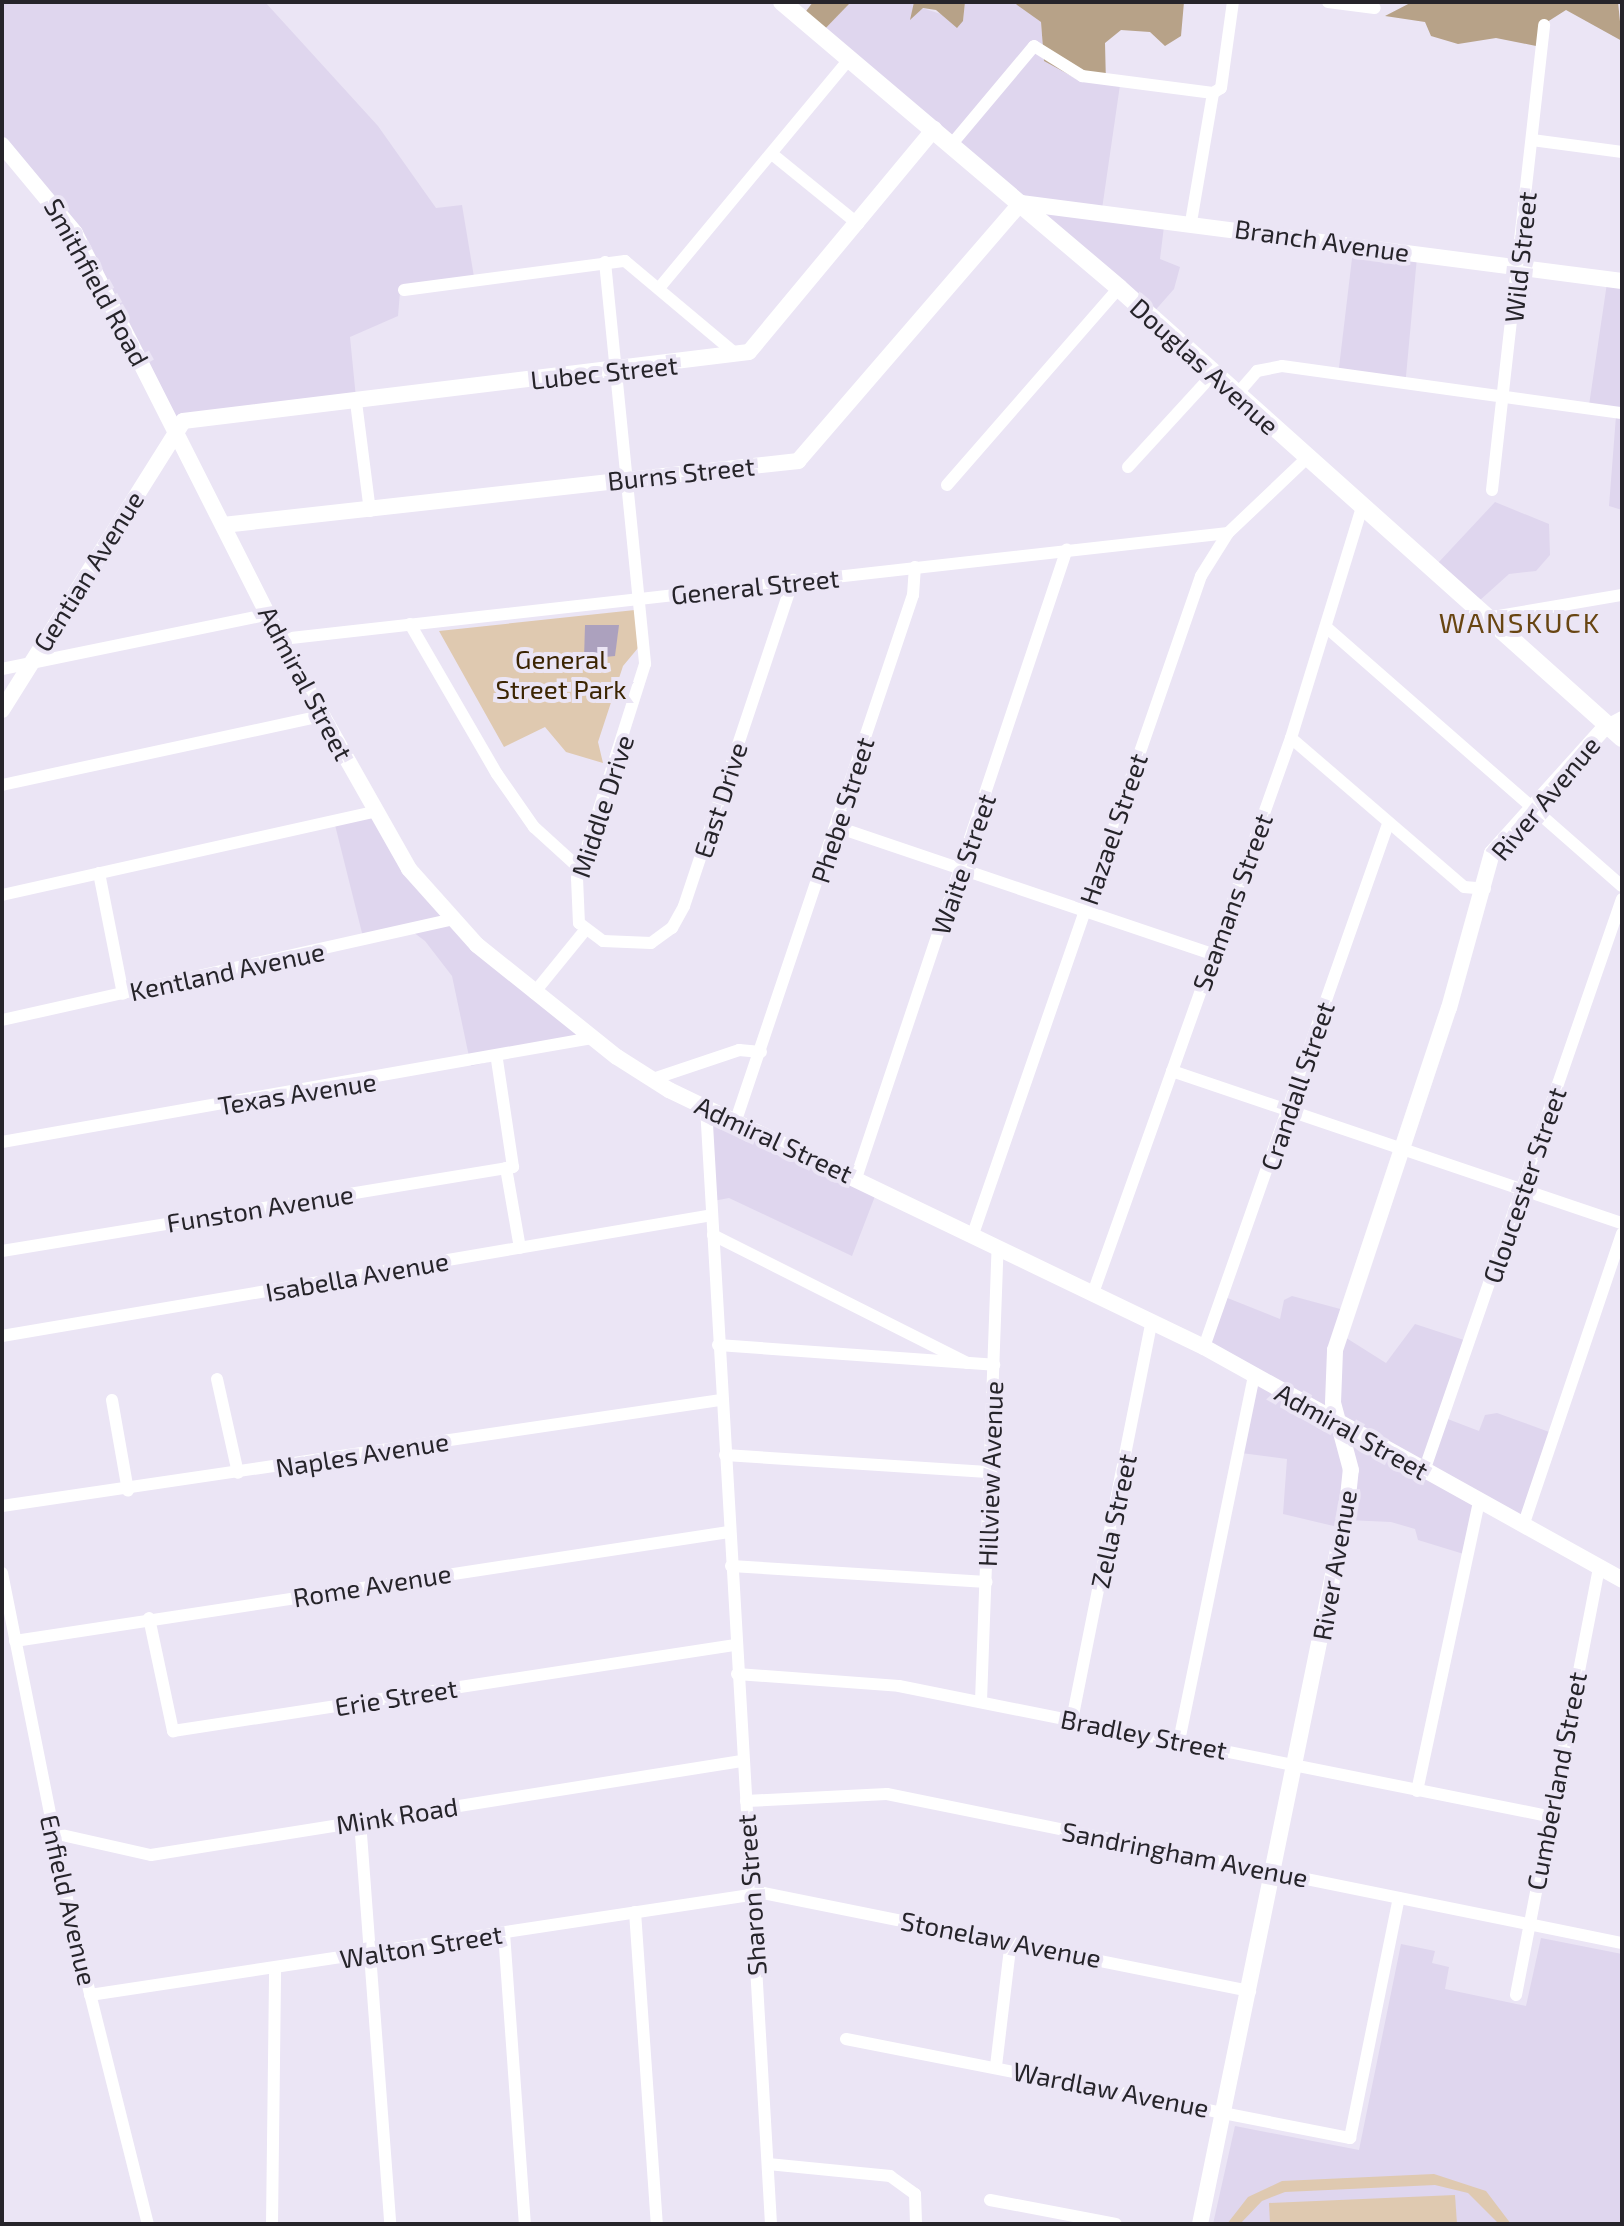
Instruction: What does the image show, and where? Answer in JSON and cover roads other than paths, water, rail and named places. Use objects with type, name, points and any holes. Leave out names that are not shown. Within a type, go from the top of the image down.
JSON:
[{"type":"main road","name":"Douglas Avenue","points":[[782,2],[1119,288],[1487,618],[1614,721],[1622,738]]},
{"type":"street","points":[[951,145],[1034,46],[1082,76],[1213,93],[1221,88],[1233,2]]},
{"type":"street","points":[[1328,2],[1375,8]]},
{"type":"street","name":"Wild Street","points":[[1492,490],[1520,267],[1544,25]]},
{"type":"street","points":[[660,287],[849,59]]},
{"type":"street","points":[[1191,222],[1213,93]]},
{"type":"street","name":"Lubec Street","points":[[175,431],[195,418],[356,402],[736,354],[758,343],[934,129]]},
{"type":"street","points":[[1532,140],[1622,152]]},
{"type":"street","name":"Smithfield Road","points":[[2,145],[75,233],[175,431]]},
{"type":"street","points":[[772,154],[858,224]]},
{"type":"street","name":"Branch Avenue","points":[[1021,203],[1191,222],[1622,281]]},
{"type":"street","name":"Burns Street","points":[[223,525],[370,511],[804,458],[1021,203]]},
{"type":"street","points":[[404,290],[625,261],[660,287],[736,354]]},
{"type":"street","name":"Middle Drive","points":[[586,929],[575,908],[579,868],[643,681],[641,598],[605,262]]},
{"type":"street","points":[[947,485],[1119,288]]},
{"type":"street","points":[[1238,393],[1257,371],[1282,366],[1622,413]]},
{"type":"street","points":[[1128,467],[1214,373]]},
{"type":"street","points":[[356,402],[370,511]]},
{"type":"street","name":"Admiral Street","points":[[175,431],[321,716],[409,869],[451,920],[534,993],[592,1038],[653,1079],[1204,1347],[1599,1568],[1620,1574]]},
{"type":"street","name":"Gentian Avenue","points":[[2,710],[175,431]]},
{"type":"street","name":"Hazael Street","points":[[973,1234],[1185,617],[1228,533],[1307,458]]},
{"type":"street","name":"Seamans Street","points":[[1093,1293],[1291,738],[1362,507]]},
{"type":"street","name":"General Street","points":[[282,639],[1228,533]]},
{"type":"street","name":"Waite Street","points":[[856,1178],[962,870],[1067,549]]},
{"type":"street","name":"Phebe Street","points":[[736,1120],[913,595],[915,567]]},
{"type":"street","name":"East Drive","points":[[586,929],[603,941],[641,945],[675,923],[793,580]]},
{"type":"street","points":[[1487,618],[1622,595]]},
{"type":"street","points":[[2,669],[269,614]]},
{"type":"street","points":[[410,624],[497,774],[534,827],[579,868]]},
{"type":"street","points":[[1326,627],[1622,886]]},
{"type":"street","points":[[2,785],[321,716]]},
{"type":"street","name":"River Avenue","points":[[1200,2224],[1347,1506],[1351,1470],[1339,1424],[1335,1350],[1403,1151],[1485,889],[1492,853],[1614,721]]},
{"type":"street","points":[[1291,738],[1464,887],[1485,889]]},
{"type":"street","points":[[2,895],[378,811]]},
{"type":"street","name":"Crandall Street","points":[[1204,1347],[1290,1113],[1388,824]]},
{"type":"street","points":[[837,827],[1212,954]]},
{"type":"street","points":[[99,873],[123,994]]},
{"type":"street","name":"Gloucester Street","points":[[1424,1471],[1525,1189],[1622,899]]},
{"type":"street","name":"Kentland Avenue","points":[[2,1020],[451,920]]},
{"type":"street","points":[[534,993],[586,929]]},
{"type":"street","name":"Texas Avenue","points":[[2,1142],[497,1060],[592,1038]]},
{"type":"street","points":[[653,1079],[739,1050],[761,1052]]},
{"type":"street","points":[[497,1060],[520,1248]]},
{"type":"street","points":[[1172,1071],[1622,1223]]},
{"type":"street","points":[[706,1107],[729,1532]]},
{"type":"street","name":"Funston Avenue","points":[[2,1251],[511,1166]]},
{"type":"street","name":"Isabella Avenue","points":[[2,1336],[712,1215]]},
{"type":"street","points":[[1523,1526],[1622,1233]]},
{"type":"street","points":[[713,1235],[968,1363]]},
{"type":"street","name":"Hillview Avenue","points":[[981,1701],[998,1247]]},
{"type":"street","name":"Zella Street","points":[[1072,1720],[1152,1321]]},
{"type":"street","points":[[718,1345],[994,1365]]},
{"type":"street","points":[[1179,1741],[1254,1377]]},
{"type":"street","points":[[217,1379],[238,1473]]},
{"type":"street","points":[[112,1400],[128,1491]]},
{"type":"street","name":"Naples Avenue","points":[[2,1506],[128,1491],[721,1400]]},
{"type":"street","points":[[725,1455],[991,1472]]},
{"type":"street","points":[[1417,1791],[1479,1502]]},
{"type":"street","name":"Sharon Street","points":[[729,1532],[771,2224]]},
{"type":"street","name":"Rome Avenue","points":[[15,1641],[149,1618],[729,1532]]},
{"type":"street","points":[[731,1566],[987,1582]]},
{"type":"street","name":"Cumberland Street","points":[[1516,1995],[1548,1816],[1599,1568]]},
{"type":"street","name":"Enfield Avenue","points":[[2,1573],[53,1833],[90,1995],[144,2186],[148,2224]]},
{"type":"street","name":"Erie Street","points":[[149,1618],[173,1731],[735,1645]]},
{"type":"street","name":"Bradley Street","points":[[737,1674],[899,1686],[1548,1816]]},
{"type":"street","name":"Mink Road","points":[[53,1833],[151,1855],[742,1761]]},
{"type":"street","name":"Sandringham Avenue","points":[[746,1801],[887,1794],[1622,1943]]},
{"type":"street","points":[[360,1821],[390,2224]]},
{"type":"street","name":"Walton Street","points":[[90,1995],[752,1894]]},
{"type":"street","name":"Stonelaw Avenue","points":[[752,1894],[1011,1941],[1250,1991]]},
{"type":"street","name":"Wardlaw Avenue","points":[[1011,1941],[996,2066],[1350,2138],[1399,1898]]},
{"type":"street","points":[[635,1912],[657,2224]]},
{"type":"street","points":[[504,1933],[525,2224]]},
{"type":"street","points":[[272,2224],[275,1968]]},
{"type":"street","points":[[846,2039],[996,2066]]},
{"type":"street","points":[[768,2164],[890,2176],[915,2194],[916,2224]]},
{"type":"street","points":[[990,2200],[1116,2224]]},
{"type":"district","name":"WANSKUCK","points":[[1520,622]]},
{"type":"park label","name":"General Street Park","points":[[561,674]]}]
